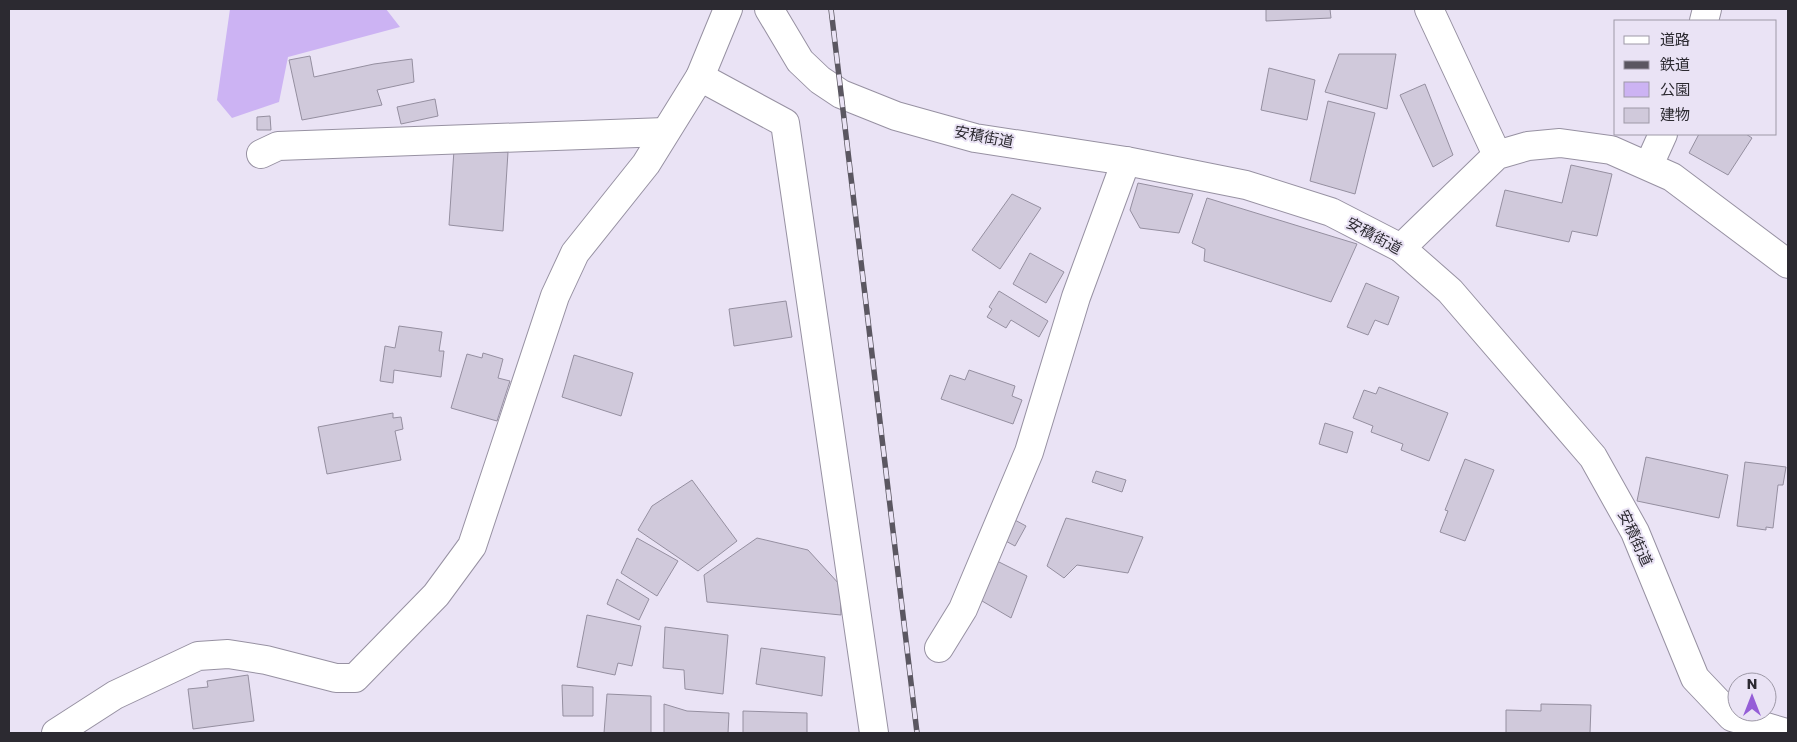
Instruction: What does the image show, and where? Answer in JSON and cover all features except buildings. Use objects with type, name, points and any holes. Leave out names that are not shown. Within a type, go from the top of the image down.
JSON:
[{"type":"street","points":[[56,733],[115,695],[198,656],[228,654],[249,657],[336,678],[355,678],[365,670],[436,594],[472,546],[555,296],[575,253],[646,164],[700,77],[728,9]]},
{"type":"street","name":"安積街道","points":[[769,9],[800,61],[820,80],[841,94],[896,116],[975,138],[1126,161],[1246,185],[1330,212],[1401,248],[1450,291],[1593,457],[1635,532],[1695,678],[1732,717],[1786,733]]},
{"type":"street","points":[[1429,9],[1497,154]]},
{"type":"street","points":[[700,77],[785,124],[874,733]]},
{"type":"street","points":[[261,154],[278,146],[665,132]]},
{"type":"street","points":[[1648,165],[1663,135]]},
{"type":"street","points":[[1401,248],[1497,154],[1528,146],[1560,142],[1611,150],[1672,177],[1788,264]]},
{"type":"street","points":[[940,648],[963,608],[1029,452],[1076,297],[1126,161]]},
{"type":"green space","points":[[230,9],[386,9],[400,27],[288,57],[279,102],[232,118],[217,100]]},
{"type":"railway","points":[[831,9],[917,733]]}]
